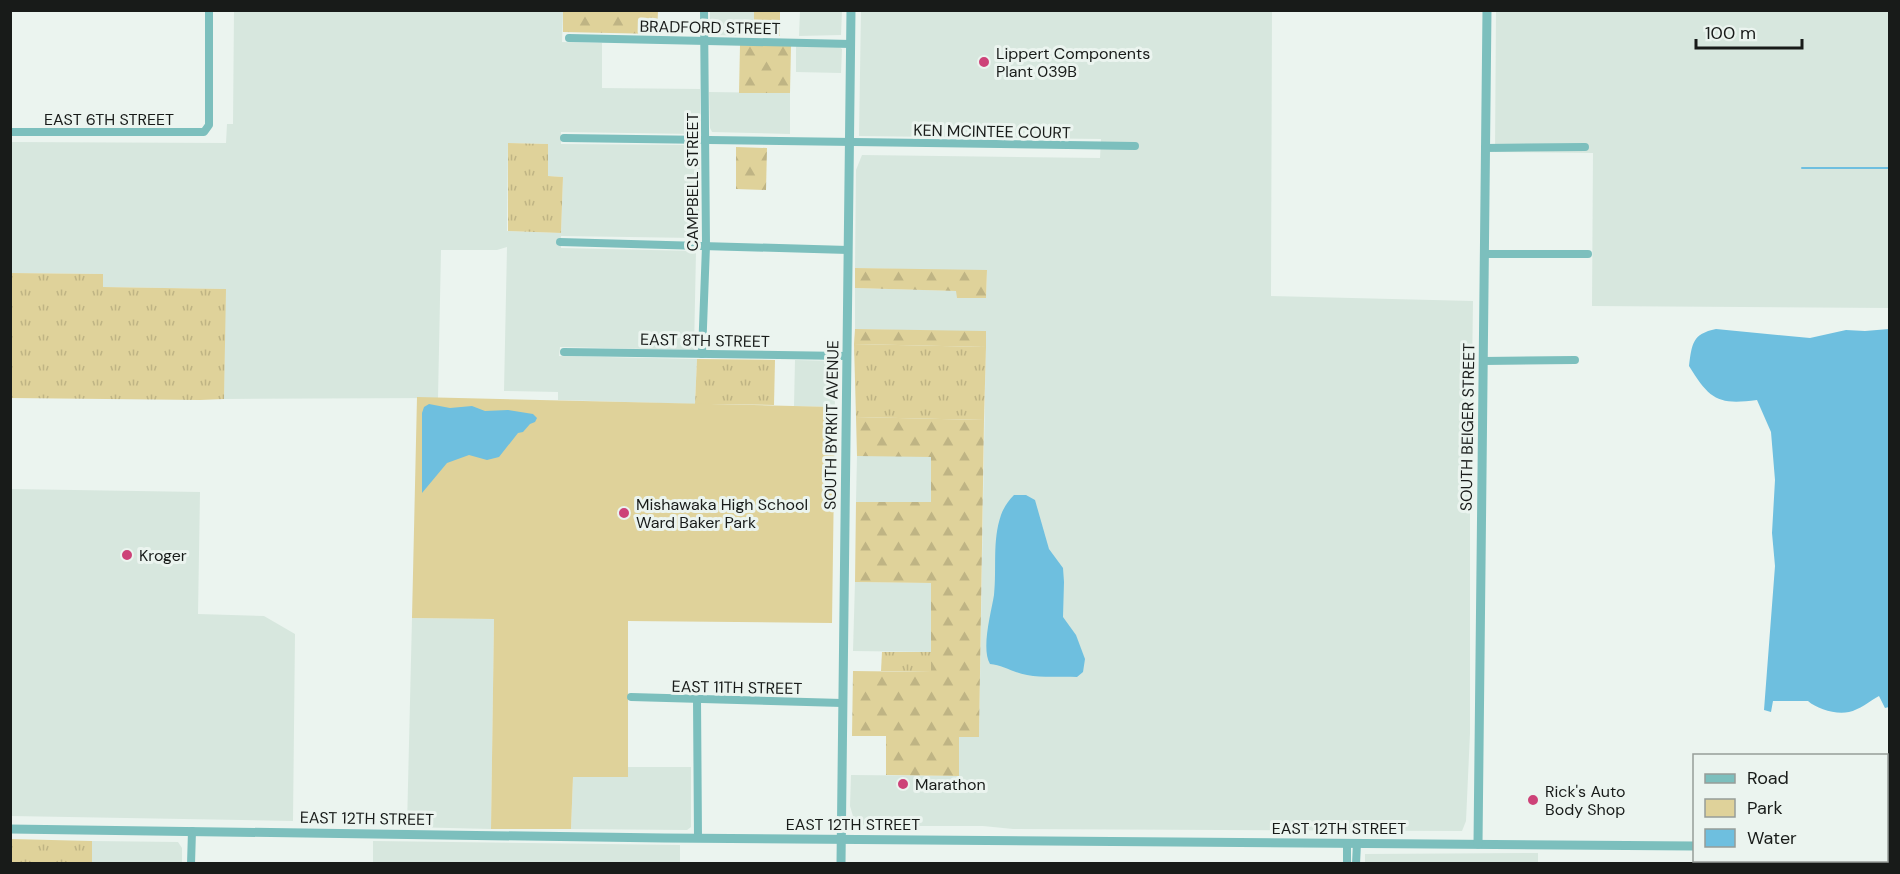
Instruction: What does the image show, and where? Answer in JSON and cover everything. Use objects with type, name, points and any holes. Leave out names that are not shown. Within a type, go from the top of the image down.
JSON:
[{"type":"street","name":"EAST 6TH STREET","points":[[10,132],[201,133],[206,131],[209,125],[209,10]]},
{"type":"street","name":"CAMPBELL STREET","points":[[702,354],[705,246],[704,10]]},
{"type":"street","name":"SOUTH BYRKIT AVENUE","points":[[841,864],[851,10]]},
{"type":"street","name":"SOUTH BEIGER STREET","points":[[1478,844],[1487,10]]},
{"type":"street","name":"BRADFORD STREET","points":[[569,38],[850,44]]},
{"type":"street","points":[[564,138],[849,143]]},
{"type":"street","name":"KEN MCINTEE COURT","points":[[849,143],[1135,146]]},
{"type":"street","points":[[1485,148],[1585,147]]},
{"type":"street","points":[[560,242],[848,250]]},
{"type":"street","points":[[1485,254],[1588,254]]},
{"type":"street","name":"EAST 8TH STREET","points":[[564,352],[846,356]]},
{"type":"street","points":[[1483,361],[1575,360]]},
{"type":"street","name":"EAST 11TH STREET","points":[[631,697],[842,703]]},
{"type":"street","points":[[697,699],[698,838]]},
{"type":"street","name":"EAST 12TH STREET","points":[[10,829],[698,838],[1693,846]]},
{"type":"street","points":[[191,864],[192,831]]},
{"type":"street","points":[[1347,864],[1352,843]]},
{"type":"street","points":[[1352,843],[1356,864]]},
{"type":"shaded area","points":[[234,11],[563,11],[562,42],[602,43],[602,88],[700,89],[700,130],[694,134],[561,132],[561,144],[696,145],[700,149],[699,236],[695,238],[561,236],[561,248],[696,251],[694,350],[560,347],[559,356],[697,359],[695,404],[558,400],[558,392],[504,391],[507,247],[497,250],[441,250],[438,398],[224,399],[225,289],[103,287],[102,274],[11,273],[11,142],[226,143],[227,124],[233,124]],"holes":[[[508,143],[548,144],[548,176],[563,177],[561,233],[507,231]]]},
{"type":"shaded area","points":[[710,11],[754,11],[754,36],[712,35],[710,33]]},
{"type":"shaded area","points":[[800,11],[842,11],[841,35],[799,36]]},
{"type":"shaded area","points":[[861,11],[1272,11],[1271,296],[1473,301],[1470,733],[1466,821],[1462,831],[1013,829],[983,826],[866,826],[855,823],[850,806],[851,775],[958,776],[959,737],[979,737],[986,332],[855,329],[855,288],[957,291],[957,297],[986,298],[987,271],[855,268],[856,170],[862,155],[1100,158],[1101,139],[859,136]]},
{"type":"shaded area","points":[[1496,11],[1889,11],[1889,308],[1592,306],[1593,153],[1495,152]]},
{"type":"shaded area","points":[[796,46],[839,47],[842,49],[841,73],[796,72]]},
{"type":"shaded area","points":[[709,92],[790,93],[790,134],[712,132]]},
{"type":"shaded area","points":[[795,360],[834,361],[835,407],[794,406]]},
{"type":"shaded area","points":[[857,456],[931,456],[931,502],[856,502]]},
{"type":"shaded area","points":[[11,489],[200,492],[198,614],[264,616],[295,634],[293,821],[11,816]]},
{"type":"shaded area","points":[[855,582],[931,583],[931,652],[853,651]]},
{"type":"shaded area","points":[[412,618],[494,619],[491,829],[407,827]]},
{"type":"shaded area","points":[[628,767],[691,767],[691,827],[687,830],[571,829],[573,777],[627,777]]},
{"type":"shaded area","points":[[92,841],[178,842],[182,848],[182,863],[92,863]]},
{"type":"shaded area","points":[[373,841],[680,845],[680,863],[373,863]]},
{"type":"shaded area","points":[[1538,853],[1538,863],[1365,863],[1365,854]]},
{"type":"green space","points":[[563,11],[658,11],[657,34],[563,32]]},
{"type":"green space","points":[[754,11],[780,11],[780,36],[754,36]]},
{"type":"green space","points":[[740,45],[791,46],[790,93],[739,93]]},
{"type":"green space","points":[[508,143],[548,144],[548,176],[563,177],[561,233],[508,231]]},
{"type":"green space","points":[[736,147],[767,148],[766,190],[736,189]]},
{"type":"green space","points":[[855,268],[987,270],[986,298],[957,298],[956,291],[855,288]]},
{"type":"green space","points":[[11,273],[103,274],[103,287],[226,289],[224,399],[11,398]]},
{"type":"green space","points":[[855,329],[986,331],[986,347],[854,344]]},
{"type":"green space","points":[[854,344],[986,347],[984,420],[856,417]]},
{"type":"green space","points":[[697,359],[775,360],[774,405],[695,404]]},
{"type":"green space","name":"Mishawaka High School Ward Baker Park","points":[[417,397],[835,407],[832,623],[628,621],[628,777],[573,777],[571,829],[491,829],[494,619],[412,618]]},
{"type":"green space","points":[[856,417],[984,420],[979,737],[959,737],[959,776],[886,775],[886,736],[852,736],[853,671],[931,672],[931,583],[855,582],[856,502],[931,502],[931,457],[857,456]]},
{"type":"green space","points":[[882,652],[931,652],[931,672],[881,671]]},
{"type":"green space","points":[[11,839],[92,841],[92,863],[11,863]]},
{"type":"water","points":[[1716,329],[1810,338],[1846,330],[1889,329],[1889,707],[1885,708],[1879,696],[1857,709],[1844,713],[1827,711],[1808,701],[1773,701],[1771,712],[1764,710],[1775,566],[1772,533],[1775,480],[1771,432],[1757,400],[1733,402],[1716,398],[1703,386],[1689,366],[1695,341],[1702,334]]},
{"type":"water","points":[[429,404],[450,408],[472,406],[485,411],[508,410],[533,414],[537,418],[523,432],[518,433],[499,457],[487,460],[469,455],[447,463],[422,493],[422,413],[424,407]]},
{"type":"water","points":[[1014,495],[1026,495],[1035,500],[1049,549],[1063,568],[1063,617],[1076,635],[1085,659],[1083,672],[1077,677],[1022,674],[990,664],[987,657],[989,621],[995,585],[998,525],[1006,504]]},
{"type":"waterway","points":[[1802,168],[1890,168]]},
{"type":"place","name":"Lippert Components Plant 039B","points":[[984,62]]},
{"type":"place","name":"Mishawaka High School Ward Baker Park","points":[[624,513]]},
{"type":"place","name":"Kroger","points":[[127,555]]},
{"type":"place","name":"Marathon","points":[[903,784]]},
{"type":"place","name":"Rick's Auto Body Shop","points":[[1533,800]]}]
